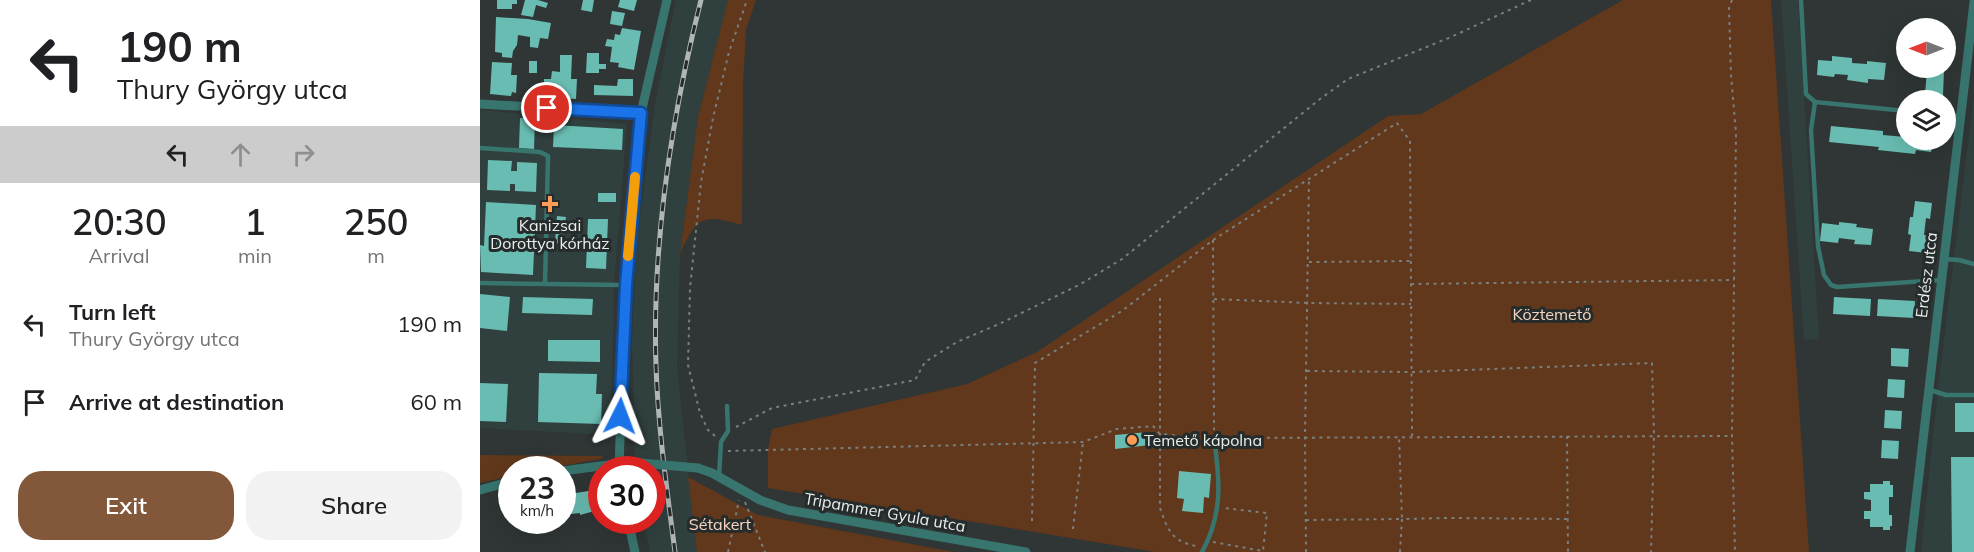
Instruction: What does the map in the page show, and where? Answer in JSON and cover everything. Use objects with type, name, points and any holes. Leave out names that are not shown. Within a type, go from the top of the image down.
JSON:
[{"type":"street","points":[[618,456],[626,285],[641,113],[667,0]]},
{"type":"street","name":"Erdész utca","points":[[1910,552],[1927,389],[1974,2]]},
{"type":"street","points":[[480,104],[641,113]]},
{"type":"street","name":"Tripammer Gyula utca","points":[[666,465],[698,468],[741,491],[788,510],[1022,552]]},
{"type":"street","points":[[480,490],[498,485]]},
{"type":"street","points":[[631,534],[635,552]]},
{"type":"lane","points":[[1801,0],[1806,94],[1815,102],[1896,110]]},
{"type":"lane","points":[[1815,102],[1811,130],[1818,246],[1822,270],[1827,281],[1837,287],[1940,280]]},
{"type":"lane","points":[[480,148],[540,152],[548,156],[545,284]]},
{"type":"lane","points":[[1943,259],[1974,264]]},
{"type":"lane","points":[[480,283],[626,285]]},
{"type":"lane","points":[[1927,389],[1946,395],[1974,395]]},
{"type":"lane","points":[[719,478],[721,442],[728,431],[727,406]]},
{"type":"lane","points":[[1205,547],[1214,529],[1218,507],[1219,472],[1214,438]]},
{"type":"path","points":[[721,442],[708,430],[700,413],[688,365],[690,288],[701,182],[713,118],[729,52],[747,0]]},
{"type":"path","points":[[728,431],[772,408],[915,380],[925,362],[957,342],[1079,285],[1122,259],[1348,79],[1451,38],[1530,0]]},
{"type":"path","points":[[1732,0],[1730,31],[1736,133],[1732,436],[1735,552]]},
{"type":"path","points":[[1032,521],[1035,363],[1122,312],[1213,240],[1397,123],[1410,141],[1412,436]]},
{"type":"path","points":[[1306,552],[1305,436],[1309,177]]},
{"type":"path","points":[[1213,240],[1214,438]]},
{"type":"path","points":[[1309,262],[1411,261]]},
{"type":"path","points":[[1411,284],[1734,280]]},
{"type":"path","points":[[1160,298],[1160,508],[1168,530],[1182,543],[1263,552],[1267,513],[1218,507]]},
{"type":"path","points":[[1214,299],[1411,304]]},
{"type":"path","points":[[1306,370],[1412,372],[1652,363],[1654,436],[1651,552]]},
{"type":"path","points":[[721,451],[1083,442],[1117,429],[1153,426],[1160,435],[1214,438],[1732,436]]},
{"type":"path","points":[[1399,436],[1402,519],[1400,552]]},
{"type":"path","points":[[1567,436],[1568,552]]},
{"type":"path","points":[[1073,529],[1083,442]]},
{"type":"path","points":[[728,552],[741,491]]},
{"type":"path","points":[[741,491],[765,552]]},
{"type":"path","points":[[1306,520],[1567,519]]},
{"type":"shaded area","points":[[676,0],[728,0],[698,117],[680,254],[677,368],[697,552],[650,552],[646,534],[666,534],[666,456],[635,456],[632,337],[637,237],[655,104]]},
{"type":"shaded area","points":[[1781,0],[1798,0],[1819,339],[1804,340]]},
{"type":"shaded area","points":[[1974,95],[1974,552],[1921,552],[1939,381]]},
{"type":"shaded area","name":"Kanizsai Dorottya kórház","points":[[480,110],[627,124],[614,285],[611,435],[480,428]]},
{"type":"green space","points":[[728,0],[756,0],[746,29],[743,85],[742,225],[718,219],[702,221],[691,232],[680,254],[698,117]]},
{"type":"green space","name":"Köztemető","points":[[1623,0],[1771,0],[1809,552],[1155,552],[768,488],[768,449],[772,429],[967,384],[1037,352],[1388,116],[1421,114]]},
{"type":"green space","points":[[480,455],[603,456],[588,456],[588,461],[576,463],[576,456],[498,456],[498,479],[480,483]]},
{"type":"green space","name":"Sétakert","points":[[688,477],[758,515],[954,552],[697,552]]},
{"type":"building","points":[[497,0],[517,0],[517,4],[512,4],[512,9],[497,9]]},
{"type":"building","points":[[525,0],[548,3],[546,8],[536,5],[533,17],[521,15]]},
{"type":"building","points":[[583,0],[594,0],[592,12],[581,10]]},
{"type":"building","points":[[620,0],[637,0],[634,11],[618,7]]},
{"type":"building","points":[[612,11],[625,13],[622,26],[610,24]]},
{"type":"building","points":[[496,17],[551,23],[548,39],[540,38],[538,48],[530,47],[530,37],[518,35],[512,58],[502,57],[502,53],[495,52]]},
{"type":"building","points":[[622,28],[641,31],[634,70],[618,67],[619,63],[610,62],[612,47],[605,46],[607,39],[614,40],[615,34],[620,35]]},
{"type":"building","points":[[587,53],[599,53],[599,64],[606,64],[606,69],[599,69],[599,73],[586,73]]},
{"type":"building","points":[[560,55],[572,55],[571,79],[577,79],[576,99],[543,97],[544,79],[551,79],[552,71],[560,72]]},
{"type":"building","points":[[1832,56],[1852,58],[1852,63],[1867,64],[1867,61],[1886,63],[1884,80],[1868,79],[1868,83],[1847,80],[1848,75],[1835,74],[1834,77],[1817,75],[1818,60],[1832,61]]},
{"type":"building","points":[[529,61],[537,61],[537,73],[529,73]]},
{"type":"building","points":[[492,62],[512,63],[511,75],[517,75],[516,93],[512,92],[511,96],[490,94]]},
{"type":"building","points":[[1926,78],[1944,78],[1943,90],[1925,90]]},
{"type":"building","points":[[618,79],[633,79],[633,96],[594,95],[594,85],[617,86]]},
{"type":"building","points":[[520,118],[535,119],[534,149],[519,148]]},
{"type":"building","points":[[554,125],[623,129],[622,150],[553,147]]},
{"type":"building","points":[[1831,126],[1883,131],[1883,135],[1896,136],[1896,150],[1916,150],[1915,154],[1878,150],[1879,147],[1829,142]]},
{"type":"building","points":[[488,160],[512,161],[511,171],[517,171],[517,162],[537,163],[536,192],[515,191],[515,184],[510,184],[510,191],[487,190]]},
{"type":"building","points":[[598,193],[616,193],[616,202],[598,202]]},
{"type":"building","points":[[1915,201],[1932,203],[1930,219],[1926,218],[1924,235],[1929,235],[1927,253],[1909,251],[1910,217],[1913,217]]},
{"type":"building","points":[[486,202],[536,205],[533,275],[481,272],[480,245],[484,246]]},
{"type":"building","points":[[557,216],[566,217],[563,244],[555,243]]},
{"type":"building","points":[[588,219],[608,219],[606,269],[586,268]]},
{"type":"building","points":[[1839,222],[1873,229],[1871,245],[1854,244],[1855,240],[1839,238],[1838,243],[1820,241],[1822,223],[1839,225]]},
{"type":"building","points":[[480,294],[510,297],[507,331],[480,328]]},
{"type":"building","points":[[523,297],[593,299],[592,315],[522,313]]},
{"type":"building","points":[[1834,297],[1871,299],[1870,316],[1833,314]]},
{"type":"building","points":[[1878,299],[1915,301],[1914,318],[1877,316]]},
{"type":"building","points":[[548,340],[600,340],[600,362],[548,361]]},
{"type":"building","points":[[1891,348],[1909,349],[1908,367],[1891,366]]},
{"type":"building","points":[[539,373],[597,374],[596,394],[602,394],[601,424],[538,422]]},
{"type":"building","points":[[1888,379],[1905,380],[1904,398],[1887,397]]},
{"type":"building","points":[[480,383],[508,384],[506,422],[480,421]]},
{"type":"building","points":[[1955,403],[1974,403],[1974,432],[1955,432]]},
{"type":"building","points":[[1885,410],[1902,411],[1901,429],[1884,428]]},
{"type":"building","name":"Temető kápolna","points":[[1149,432],[1150,445],[1115,449],[1115,435]]},
{"type":"building","points":[[1882,440],[1899,441],[1898,459],[1881,458]]},
{"type":"building","points":[[1951,457],[1974,457],[1974,552],[1952,552]]},
{"type":"building","points":[[1179,471],[1211,474],[1209,498],[1204,497],[1203,513],[1182,511],[1184,499],[1177,498]]},
{"type":"building","points":[[1883,481],[1890,481],[1890,485],[1893,485],[1893,497],[1889,497],[1889,515],[1892,515],[1890,530],[1883,530],[1883,527],[1870,527],[1870,519],[1864,519],[1864,511],[1871,511],[1871,500],[1864,499],[1864,492],[1870,492],[1870,484],[1883,484]]},
{"type":"building","points":[[588,491],[588,513],[576,513],[576,493]]},
{"type":"railway","points":[[675,552],[657,389],[657,274],[673,136],[701,0]]},
{"type":"slow traffic","points":[[628,256],[635,177]]},
{"type":"place","name":"Kanizsai Dorottya kórház","points":[[550,204]]},
{"type":"place","name":"Temető kápolna","points":[[1132,440]]},
{"type":"route","points":[[547,108],[641,113],[626,285],[620,416]]}]
